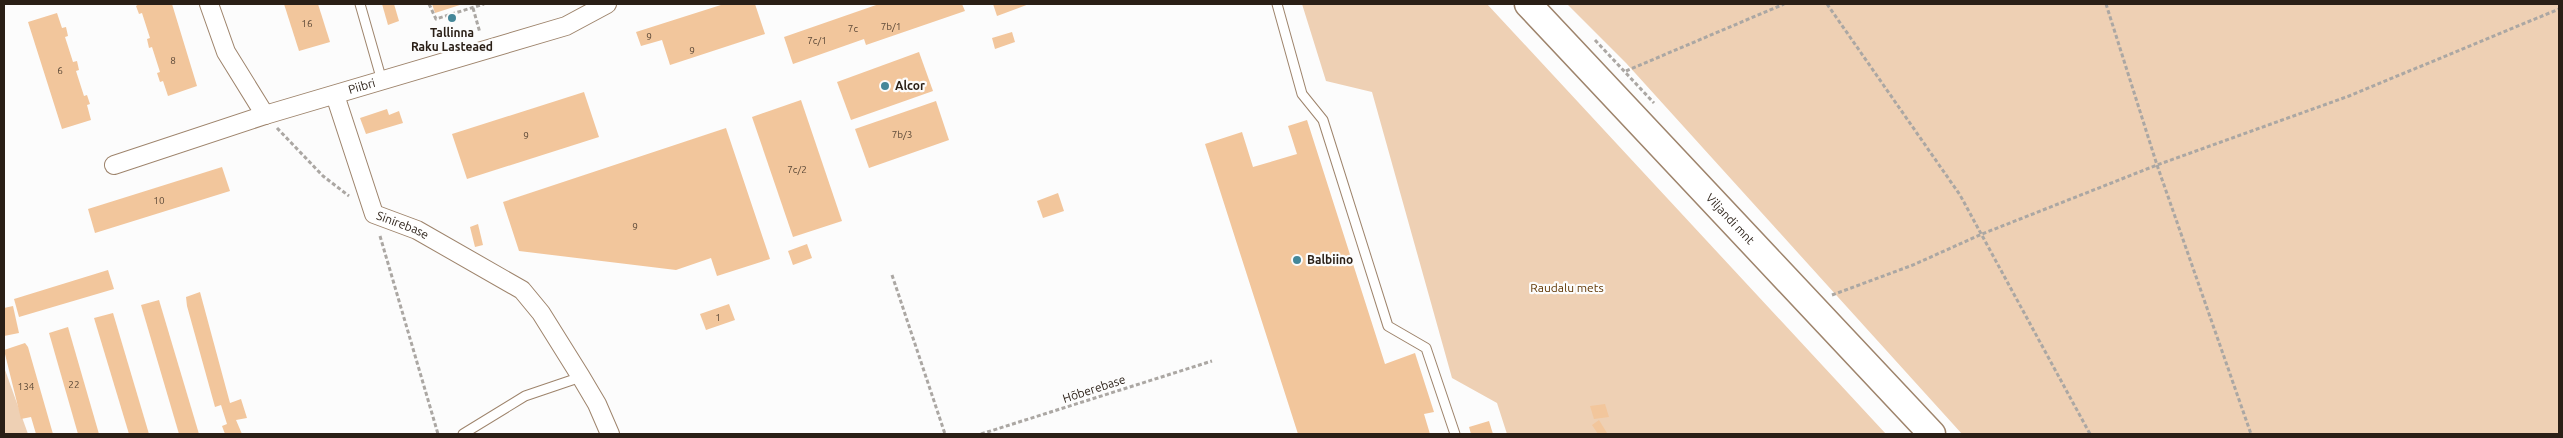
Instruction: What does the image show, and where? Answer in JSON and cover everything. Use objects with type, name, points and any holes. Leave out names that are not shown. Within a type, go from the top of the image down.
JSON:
[{"type":"main road","name":"Viljandi mnt","points":[[1528,4],[1932,434]]},
{"type":"street","points":[[209,4],[226,52],[265,115]]},
{"type":"street","name":"Piibri","points":[[114,165],[265,115],[566,26],[607,4]]},
{"type":"street","points":[[335,95],[374,214]]},
{"type":"street","name":"Sinirebase","points":[[374,214],[417,230],[522,290],[540,313],[581,377],[597,404],[610,434]]},
{"type":"lane","points":[[360,4],[382,81]]},
{"type":"lane","points":[[1277,4],[1302,94],[1323,120],[1388,326],[1426,348],[1455,434]]},
{"type":"lane","points":[[463,434],[525,396],[581,377]]},
{"type":"path","points":[[429,4],[436,19],[484,4]]},
{"type":"path","points":[[1626,71],[1784,4]]},
{"type":"path","points":[[1827,4],[1960,195],[2090,434]]},
{"type":"path","points":[[2106,4],[2157,165],[2251,434]]},
{"type":"path","points":[[473,8],[486,50]]},
{"type":"path","points":[[1830,296],[1913,265],[1982,234],[2157,165],[2349,96],[2559,9]]},
{"type":"path","name":"Sinirebase","points":[[265,115],[323,176],[374,214]]},
{"type":"path","points":[[374,214],[438,434]]},
{"type":"path","points":[[892,275],[945,434]]},
{"type":"path","name":"Hõberebase","points":[[981,434],[1212,360]]},
{"type":"green space","name":"Raudalu mets","points":[[1302,4],[1487,4],[1886,434],[1507,434],[1497,403],[1452,378],[1372,92],[1326,81]]},
{"type":"green space","points":[[1567,4],[2559,4],[2559,434],[1962,434],[1626,63]]},
{"type":"green space","points":[[4,367],[28,434],[4,434]]},
{"type":"building","points":[[139,4],[172,4],[197,86],[168,96],[163,81],[160,82],[157,73],[160,72],[152,47],[149,48],[147,39],[150,38],[142,13],[139,14],[136,6]]},
{"type":"building","points":[[284,4],[318,4],[330,42],[299,51]]},
{"type":"building","points":[[382,4],[394,4],[399,21],[388,25]]},
{"type":"building","points":[[432,4],[463,4],[435,13]]},
{"type":"building","points":[[724,4],[755,4],[765,34],[670,65],[662,40],[641,46],[636,32]]},
{"type":"building","points":[[879,4],[962,4],[965,11],[866,45],[864,39],[793,64],[784,37]]},
{"type":"building","points":[[993,4],[1029,4],[997,16]]},
{"type":"building","points":[[57,13],[62,28],[66,27],[68,36],[65,37],[73,62],[77,61],[79,70],[76,71],[84,96],[87,95],[90,104],[87,105],[91,120],[62,129],[28,22]]},
{"type":"building","points":[[1012,32],[1015,42],[995,49],[992,38]]},
{"type":"building","name":"Alcor","points":[[919,52],[933,91],[851,120],[837,82]]},
{"type":"building","points":[[584,92],[599,137],[467,179],[452,134]]},
{"type":"building","points":[[801,100],[842,221],[793,237],[752,117]]},
{"type":"building","points":[[936,101],[949,140],[869,168],[855,129]]},
{"type":"building","points":[[387,109],[389,115],[399,111],[403,123],[366,134],[360,118]]},
{"type":"building","name":"Balbiino","points":[[1307,120],[1385,364],[1415,353],[1434,412],[1424,414],[1430,434],[1298,434],[1205,144],[1242,132],[1253,167],[1297,154],[1288,126]]},
{"type":"building","points":[[726,128],[770,259],[717,276],[711,258],[676,270],[519,251],[503,202]]},
{"type":"building","points":[[222,167],[230,191],[95,233],[88,209]]},
{"type":"building","points":[[1058,193],[1064,211],[1043,218],[1037,201]]},
{"type":"building","points":[[478,224],[483,245],[475,247],[470,227]]},
{"type":"building","points":[[807,244],[812,258],[793,265],[788,251]]},
{"type":"building","points":[[108,270],[114,289],[19,317],[14,299]]},
{"type":"building","points":[[200,292],[230,403],[241,399],[247,418],[236,420],[242,434],[225,434],[222,426],[227,424],[221,405],[215,407],[187,306],[186,297]]},
{"type":"building","points":[[159,300],[199,434],[179,434],[141,305]]},
{"type":"building","points":[[729,304],[735,320],[706,330],[700,314]]},
{"type":"building","points":[[13,306],[19,333],[4,336],[4,308]]},
{"type":"building","points":[[113,313],[149,434],[129,434],[94,318]]},
{"type":"building","points":[[68,327],[99,434],[78,434],[49,333]]},
{"type":"building","points":[[25,343],[28,347],[53,434],[36,434],[31,417],[21,419],[4,350]]},
{"type":"building","points":[[1605,404],[1609,417],[1594,419],[1590,406]]},
{"type":"building","points":[[1599,420],[1606,434],[1598,434],[1592,425]]},
{"type":"building","points":[[1489,421],[1493,434],[1471,434],[1469,427]]},
{"type":"place","name":"Tallinna Raku Lasteaed","points":[[452,18]]},
{"type":"place","name":"Alcor","points":[[885,86]]},
{"type":"place","name":"Balbiino","points":[[1297,260]]}]
